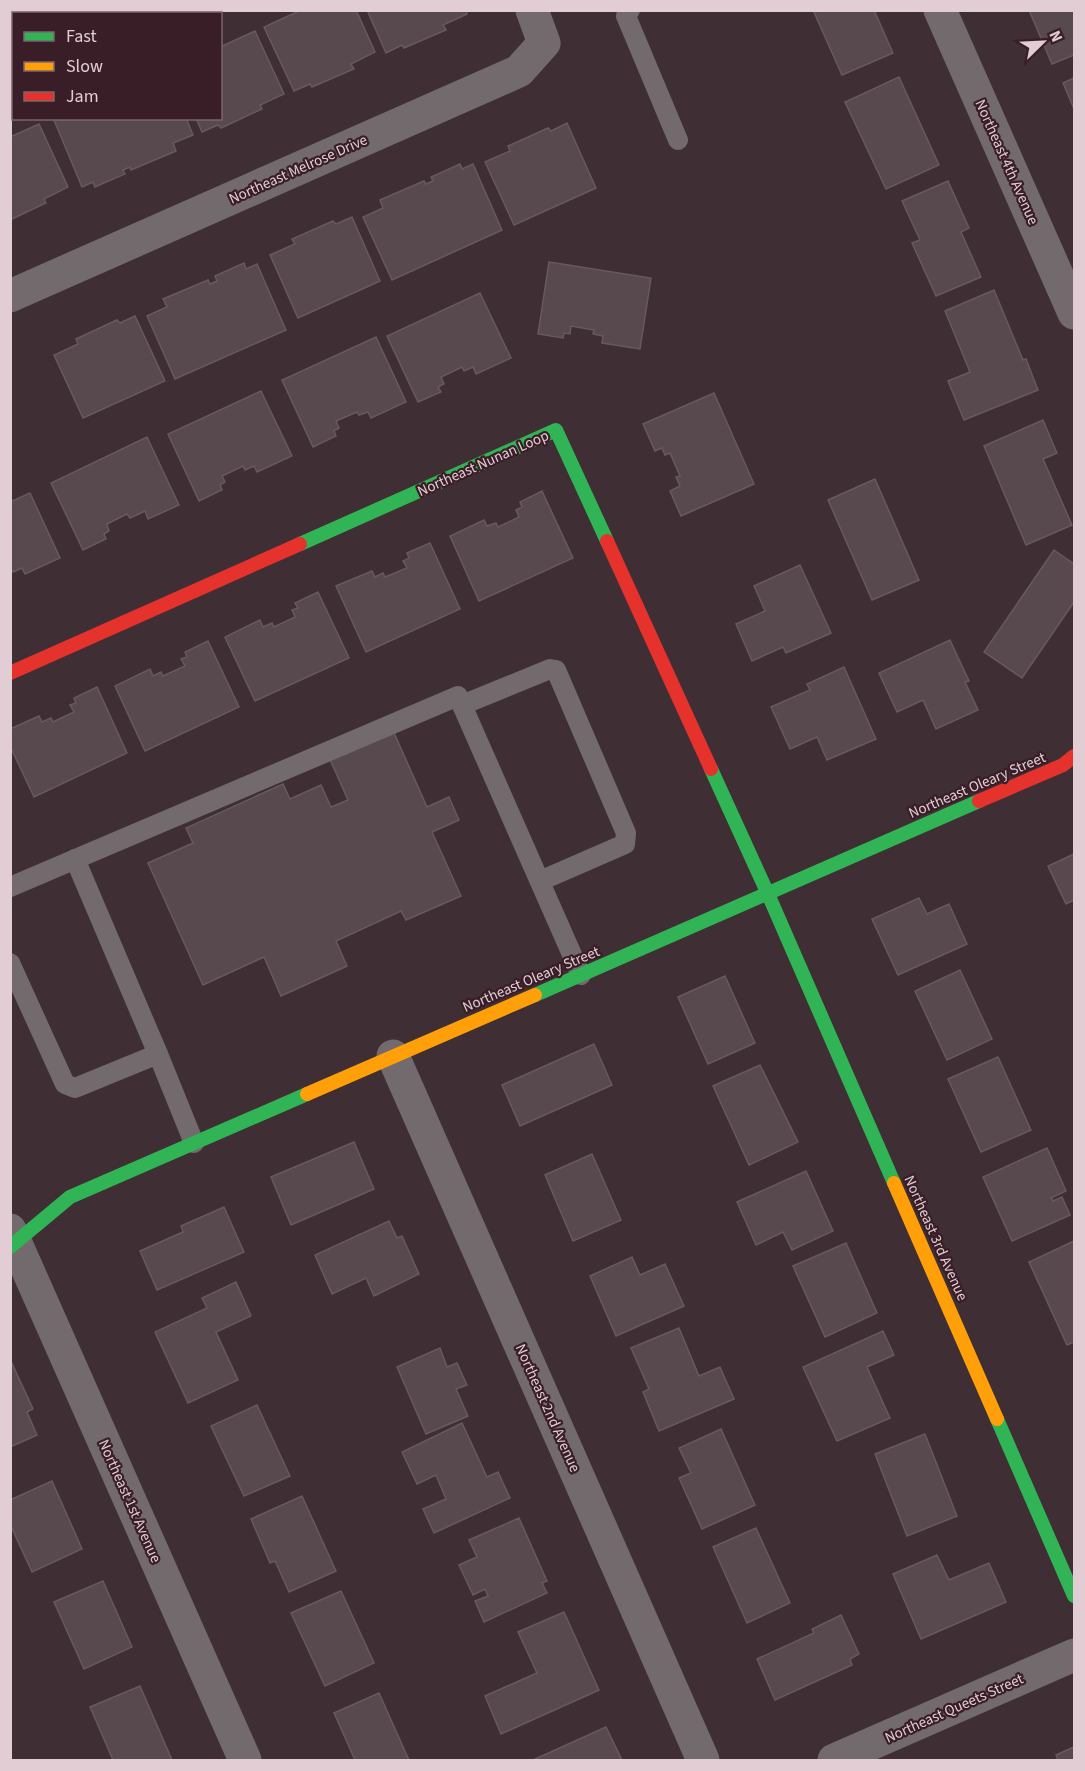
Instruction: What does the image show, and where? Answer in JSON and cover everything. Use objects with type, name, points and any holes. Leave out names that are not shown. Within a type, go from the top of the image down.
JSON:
[{"type":"street","name":"Northeast Melrose Drive","points":[[10,296],[519,71],[544,42],[532,10]]},
{"type":"street","name":"Northeast 4th Avenue","points":[[940,10],[1074,313]]},
{"type":"street","name":"Northeast Nunan Loop","points":[[10,673],[556,430],[768,894]]},
{"type":"street","name":"Northeast Oleary Street","points":[[12,1240],[69,1197],[1063,765],[1074,756]]},
{"type":"street","name":"Northeast 3rd Avenue","points":[[768,894],[1074,1596]]},
{"type":"street","name":"Northeast 2nd Avenue","points":[[393,1056],[703,1761]]},
{"type":"street","name":"Northeast 1st Avenue","points":[[12,1240],[245,1761]]},
{"type":"street","name":"Northeast Queets Street","points":[[834,1761],[1074,1655]]},
{"type":"lane","points":[[630,10],[626,16],[678,140]]},
{"type":"lane","points":[[462,705],[550,669],[556,670],[626,833],[625,844],[540,881]]},
{"type":"lane","points":[[10,887],[458,696],[581,975]]},
{"type":"lane","points":[[75,859],[194,1143]]},
{"type":"lane","points":[[10,963],[65,1084],[75,1088],[158,1054]]},
{"type":"building","points":[[301,10],[356,10],[375,52],[351,64],[354,69],[312,87],[310,84],[294,91],[264,27]]},
{"type":"building","points":[[367,10],[466,10],[467,14],[443,25],[446,30],[386,53]]},
{"type":"building","points":[[813,10],[874,10],[893,53],[842,75]]},
{"type":"building","points":[[1029,10],[1074,10],[1074,55],[1052,64]]},
{"type":"building","points":[[255,31],[284,94],[260,105],[262,109],[221,128],[218,125],[202,132],[197,120],[222,120],[222,46]]},
{"type":"building","points":[[899,77],[939,165],[886,189],[845,102]]},
{"type":"building","points":[[1074,78],[1074,109],[1063,83]]},
{"type":"building","points":[[54,120],[187,120],[193,135],[173,143],[176,151],[131,170],[130,167],[123,170],[125,174],[95,187],[93,182],[82,187]]},
{"type":"building","points":[[567,123],[596,188],[514,225],[485,162],[510,151],[508,146],[548,128],[551,131]]},
{"type":"building","points":[[39,124],[68,187],[44,199],[46,203],[10,220],[10,137]]},
{"type":"building","points":[[460,164],[462,169],[473,164],[502,230],[392,280],[363,217],[383,208],[380,200],[424,181],[426,184],[433,181],[431,177]]},
{"type":"building","points":[[948,181],[969,228],[961,232],[981,277],[936,296],[912,243],[920,240],[902,201]]},
{"type":"building","points":[[352,217],[380,281],[298,318],[270,255],[295,244],[292,239],[333,221],[336,224]]},
{"type":"building","points":[[549,262],[651,278],[640,349],[602,343],[603,336],[593,334],[594,330],[571,326],[570,334],[564,333],[563,338],[538,334]]},
{"type":"building","points":[[244,263],[246,269],[257,264],[286,330],[175,379],[147,316],[167,307],[163,299],[208,280],[210,284],[217,281],[215,276]]},
{"type":"building","points":[[994,290],[1038,390],[964,420],[948,381],[970,372],[945,311]]},
{"type":"building","points":[[480,293],[511,358],[476,374],[473,367],[464,371],[462,367],[441,377],[444,384],[438,387],[441,392],[418,402],[387,336]]},
{"type":"building","points":[[135,316],[165,381],[83,418],[54,355],[78,344],[76,339],[117,320],[120,323]]},
{"type":"building","points":[[376,337],[406,402],[371,418],[368,412],[359,415],[357,412],[336,421],[339,428],[334,431],[336,436],[313,447],[282,380]]},
{"type":"building","points":[[261,391],[292,456],[257,472],[254,466],[245,470],[243,466],[222,476],[225,482],[220,485],[222,490],[199,501],[168,434]]},
{"type":"building","points":[[714,393],[754,484],[681,516],[670,491],[680,486],[676,477],[680,476],[670,453],[665,455],[662,448],[655,451],[643,424]]},
{"type":"building","points":[[1043,420],[1057,453],[1043,459],[1072,525],[1026,545],[984,446]]},
{"type":"building","points":[[147,437],[179,505],[148,519],[145,511],[130,518],[127,514],[107,524],[109,531],[104,534],[106,539],[83,550],[51,483]]},
{"type":"building","points":[[875,479],[919,580],[872,600],[828,500]]},
{"type":"building","points":[[542,491],[573,558],[479,601],[450,536],[484,520],[487,526],[496,523],[498,527],[519,517],[516,510],[522,507],[520,502]]},
{"type":"building","points":[[30,493],[60,558],[25,574],[22,568],[13,572],[10,568],[10,502]]},
{"type":"building","points":[[430,543],[460,609],[366,652],[336,586],[372,571],[375,577],[383,573],[385,577],[407,568],[403,561],[409,558],[407,553]]},
{"type":"building","points":[[1054,550],[1074,564],[1074,602],[1022,678],[984,652]]},
{"type":"building","points":[[800,565],[831,633],[786,653],[783,647],[752,661],[736,624],[765,611],[754,586]]},
{"type":"building","points":[[318,592],[349,658],[255,701],[225,637],[260,620],[263,627],[272,623],[274,627],[295,617],[292,610],[298,608],[295,603]]},
{"type":"building","points":[[950,640],[969,681],[965,682],[978,710],[936,729],[923,700],[897,712],[879,673]]},
{"type":"building","points":[[208,641],[239,707],[145,751],[115,686],[150,669],[153,676],[161,672],[163,676],[185,666],[181,659],[187,657],[185,652]]},
{"type":"building","points":[[844,667],[876,739],[827,760],[817,737],[790,749],[771,707],[810,690],[807,684]]},
{"type":"building","points":[[97,687],[127,753],[34,797],[10,746],[10,729],[39,716],[42,722],[51,718],[53,722],[74,712],[70,705],[76,703],[74,698]]},
{"type":"building","points":[[391,726],[427,807],[449,797],[459,820],[432,832],[461,896],[406,920],[401,911],[336,941],[347,966],[281,996],[264,957],[203,985],[148,863],[193,843],[186,828],[283,784],[290,799],[321,785],[331,807],[348,800],[328,755]]},
{"type":"building","points":[[1074,854],[1074,900],[1066,904],[1048,866]]},
{"type":"building","points":[[919,898],[927,914],[949,904],[967,944],[898,975],[872,919]]},
{"type":"building","points":[[960,970],[992,1039],[947,1060],[915,991]]},
{"type":"building","points":[[725,976],[755,1043],[708,1064],[678,997]]},
{"type":"building","points":[[594,1044],[612,1085],[520,1126],[502,1085]]},
{"type":"building","points":[[998,1057],[1031,1130],[981,1152],[948,1079]]},
{"type":"building","points":[[760,1065],[798,1142],[749,1165],[713,1086]]},
{"type":"building","points":[[354,1142],[374,1189],[291,1225],[271,1177]]},
{"type":"building","points":[[1047,1148],[1066,1191],[1051,1198],[1053,1201],[1062,1197],[1070,1215],[1012,1241],[983,1177]]},
{"type":"building","points":[[592,1154],[621,1220],[573,1241],[545,1175]]},
{"type":"building","points":[[806,1171],[833,1231],[792,1250],[783,1232],[756,1245],[737,1202]]},
{"type":"building","points":[[224,1207],[244,1252],[157,1290],[140,1251],[183,1232],[181,1226]]},
{"type":"building","points":[[389,1221],[397,1238],[402,1236],[419,1274],[374,1296],[366,1278],[332,1294],[315,1255]]},
{"type":"building","points":[[1074,1241],[1074,1342],[1067,1345],[1029,1262]]},
{"type":"building","points":[[846,1243],[877,1313],[825,1337],[793,1266]]},
{"type":"building","points":[[632,1257],[640,1275],[665,1264],[684,1306],[616,1336],[590,1276]]},
{"type":"building","points":[[236,1282],[251,1316],[216,1332],[238,1380],[188,1403],[155,1332],[207,1308],[202,1298]]},
{"type":"building","points":[[679,1328],[699,1376],[720,1367],[734,1399],[659,1431],[643,1392],[649,1389],[631,1348]]},
{"type":"building","points":[[883,1331],[894,1355],[867,1367],[890,1418],[837,1441],[803,1367]]},
{"type":"building","points":[[440,1348],[447,1367],[457,1363],[467,1385],[456,1389],[468,1416],[426,1434],[397,1367]]},
{"type":"building","points":[[10,1359],[33,1409],[27,1412],[37,1435],[10,1447]]},
{"type":"building","points":[[257,1405],[290,1476],[244,1496],[211,1426]]},
{"type":"building","points":[[462,1423],[487,1477],[498,1472],[510,1498],[434,1533],[423,1509],[446,1499],[436,1475],[417,1484],[402,1452]]},
{"type":"building","points":[[721,1429],[755,1505],[702,1529],[679,1478],[691,1473],[679,1448]]},
{"type":"building","points":[[925,1434],[957,1516],[907,1536],[875,1454]]},
{"type":"building","points":[[52,1481],[82,1549],[32,1572],[10,1524],[10,1500]]},
{"type":"building","points":[[302,1496],[336,1571],[289,1592],[275,1561],[270,1563],[251,1519]]},
{"type":"building","points":[[519,1518],[547,1581],[542,1583],[547,1593],[484,1622],[475,1601],[488,1596],[485,1589],[473,1595],[459,1565],[477,1557],[469,1540]]},
{"type":"building","points":[[756,1528],[790,1603],[747,1623],[713,1547]]},
{"type":"building","points":[[937,1555],[949,1580],[989,1563],[1006,1602],[921,1639],[893,1574]]},
{"type":"building","points":[[103,1581],[132,1647],[84,1669],[54,1602]]},
{"type":"building","points":[[341,1591],[374,1663],[325,1686],[291,1613]]},
{"type":"building","points":[[564,1612],[599,1690],[501,1734],[485,1696],[537,1673],[518,1632]]},
{"type":"building","points":[[841,1615],[859,1654],[850,1659],[852,1665],[775,1700],[757,1659],[814,1633],[812,1629]]},
{"type":"building","points":[[140,1686],[172,1760],[113,1760],[90,1707]]},
{"type":"building","points":[[379,1693],[409,1760],[355,1760],[334,1713]]},
{"type":"building","points":[[606,1727],[622,1760],[533,1760]]},
{"type":"building","points":[[1074,1747],[1074,1760],[1058,1760],[1056,1755]]},
{"type":"traffic: fast","points":[[300,544],[556,430],[607,541]]},
{"type":"traffic: fast","points":[[711,769],[894,1183]]},
{"type":"traffic: fast","points":[[535,995],[979,801]]},
{"type":"traffic: fast","points":[[10,1247],[70,1197],[307,1094]]},
{"type":"traffic: fast","points":[[997,1419],[1074,1596]]},
{"type":"traffic: slow","points":[[307,1094],[535,995]]},
{"type":"traffic: slow","points":[[894,1183],[997,1419]]},
{"type":"traffic: jam","points":[[607,541],[711,769]]},
{"type":"traffic: jam","points":[[10,673],[300,544]]},
{"type":"traffic: jam","points":[[979,801],[1063,765],[1074,756]]}]
